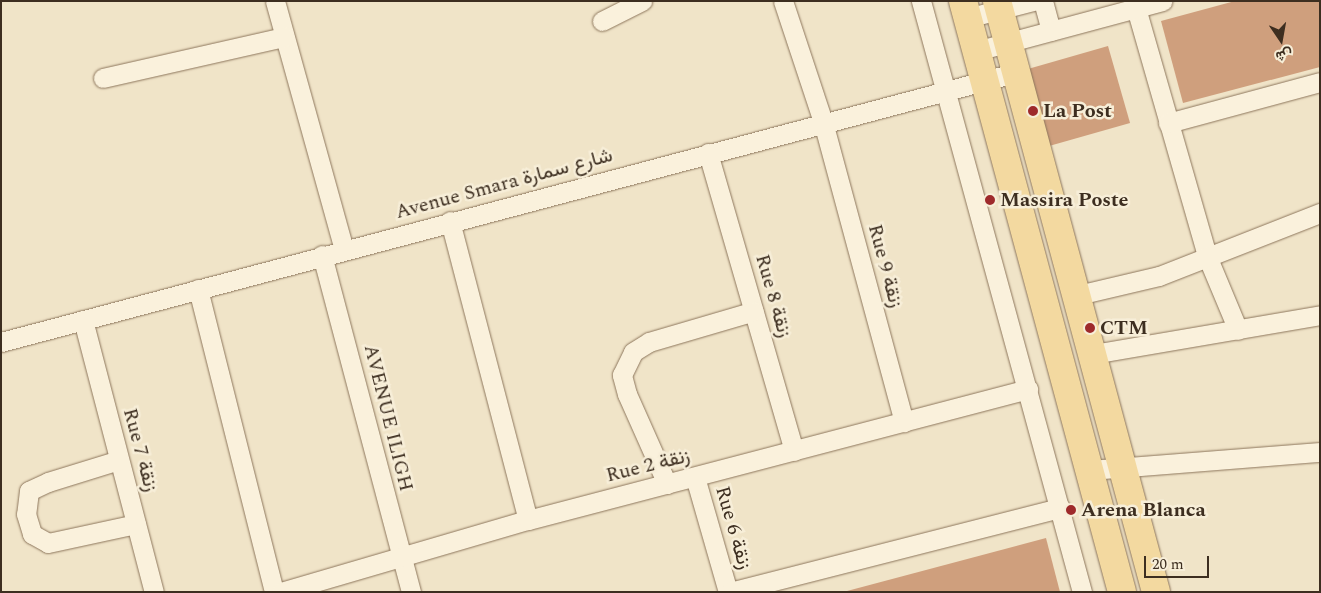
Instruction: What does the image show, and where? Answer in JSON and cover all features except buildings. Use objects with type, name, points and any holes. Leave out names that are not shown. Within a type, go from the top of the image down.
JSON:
[{"type":"main road","points":[[998,6],[1018,72],[1156,592]]},
{"type":"main road","points":[[965,10],[1122,592]]},
{"type":"main road","points":[[1102,515],[1133,508]]},
{"type":"street","points":[[275,1],[344,250]]},
{"type":"street","points":[[602,21],[642,1]]},
{"type":"street","name":"Rue 9 زنقة","points":[[783,1],[823,122],[904,422]]},
{"type":"street","points":[[921,1],[947,90],[1082,592]]},
{"type":"street","points":[[965,10],[1033,1]]},
{"type":"street","points":[[1043,1],[1051,31]]},
{"type":"street","points":[[976,51],[1051,31],[1135,5],[1162,1]]},
{"type":"street","points":[[1135,5],[1207,256],[1238,330]]},
{"type":"street","points":[[103,78],[284,37]]},
{"type":"street","name":"Avenue Smara شارع سمارة","points":[[1,342],[450,221],[1018,72]]},
{"type":"street","points":[[1168,122],[1320,82]]},
{"type":"street","name":"Rue 8 زنقة","points":[[708,153],[794,451]]},
{"type":"street","points":[[1078,295],[1159,276],[1320,212]]},
{"type":"street","points":[[450,221],[528,520]]},
{"type":"street","name":"AVENUE ILIGH","points":[[322,255],[411,592]]},
{"type":"street","points":[[198,289],[274,592]]},
{"type":"street","points":[[667,484],[627,394],[622,375],[633,352],[649,342],[754,311]]},
{"type":"street","points":[[1094,354],[1320,315]]},
{"type":"street","name":"Rue 7 زنقة","points":[[83,320],[154,592]]},
{"type":"street","name":"Rue 2 زنقة","points":[[281,592],[400,555],[528,520],[1028,388]]},
{"type":"street","points":[[1090,470],[1320,452]]},
{"type":"street","points":[[119,460],[48,482],[29,491],[26,514],[32,534],[48,543],[136,524]]},
{"type":"street","name":"Rue 6 زنقة","points":[[695,477],[729,592]]},
{"type":"street","points":[[729,592],[1060,508]]},
{"type":"place","name":"La Post","points":[[1033,111]]},
{"type":"place","name":"Massira Poste","points":[[990,200]]},
{"type":"place","name":"CTM","points":[[1090,328]]},
{"type":"place","name":"Arena Blanca","points":[[1071,510]]}]
